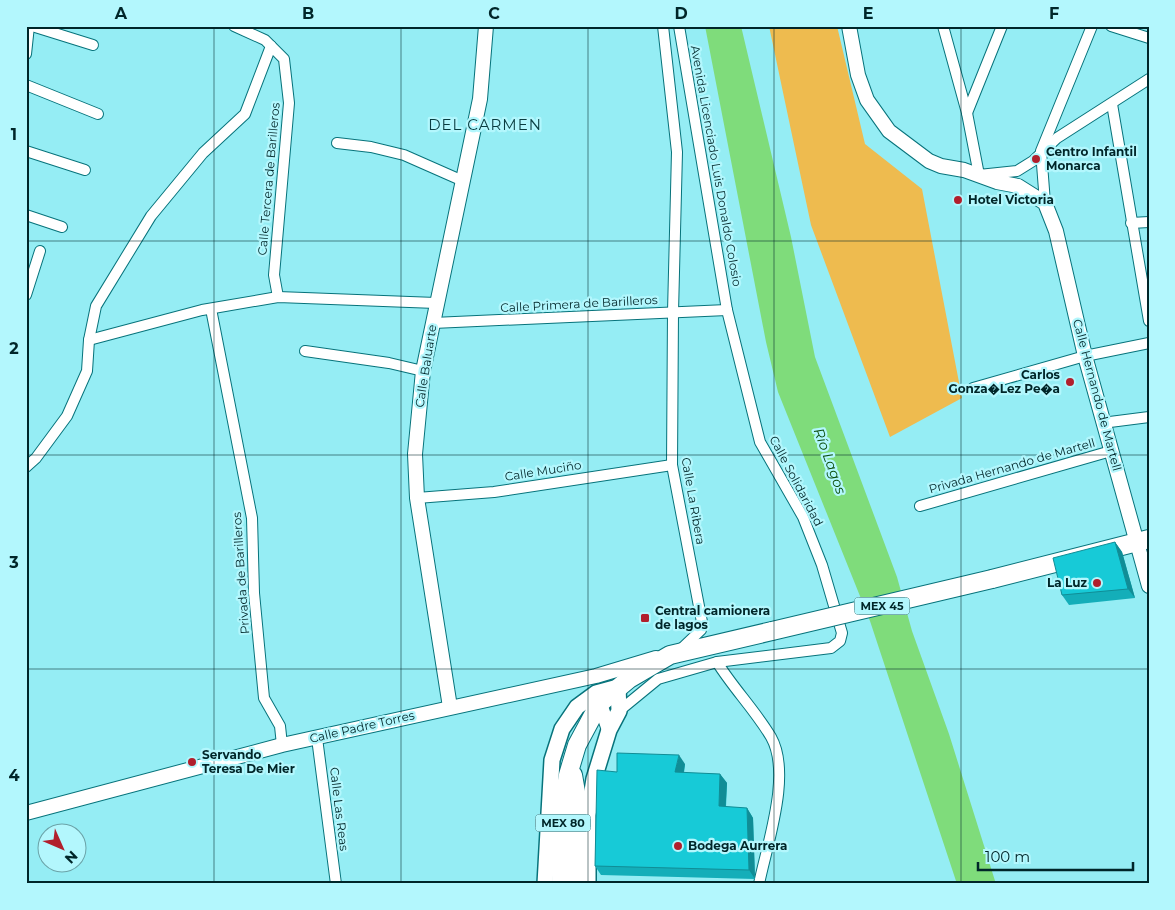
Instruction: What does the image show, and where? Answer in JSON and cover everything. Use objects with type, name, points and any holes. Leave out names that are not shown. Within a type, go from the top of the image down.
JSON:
[{"type":"highway","name":"MEX 45","points":[[618,687],[645,668],[673,654],[840,617],[1143,540]]},
{"type":"highway","name":"MEX 80","points":[[561,884],[563,804],[577,745],[598,698],[618,687]]},
{"type":"highway","name":"MEX 80","points":[[572,764],[577,798],[581,881]]},
{"type":"main road","points":[[581,881],[594,780],[609,730],[619,711],[618,687]]},
{"type":"main road","points":[[545,884],[552,760],[562,730],[577,707],[598,698]]},
{"type":"street","points":[[26,54],[30,26],[93,45]]},
{"type":"street","points":[[26,467],[36,458],[67,416],[87,371],[89,340],[96,306],[151,216],[203,153],[245,114],[268,43],[249,29],[234,26]]},
{"type":"street","name":"Calle Baluarte","points":[[450,707],[417,498],[415,454],[423,371],[480,100],[486,26]]},
{"type":"street","points":[[663,26],[677,152],[673,312]]},
{"type":"street","name":"Avenida Licenciado Luis Donaldo Colosio","points":[[679,26],[727,310]]},
{"type":"street","points":[[849,26],[858,76],[867,100],[889,131],[929,161],[997,182],[1018,186],[1045,204]]},
{"type":"street","points":[[944,26],[967,113],[979,175]]},
{"type":"street","points":[[967,113],[1002,26]]},
{"type":"street","points":[[1045,204],[1041,151],[1092,26]]},
{"type":"street","points":[[1111,26],[1149,38]]},
{"type":"street","name":"Calle Tercera de Barilleros","points":[[268,43],[284,59],[289,103],[274,275],[278,298]]},
{"type":"street","points":[[979,175],[1017,172],[1033,161],[1041,151],[1057,138],[1149,79]]},
{"type":"street","points":[[26,85],[98,114]]},
{"type":"street","points":[[1112,104],[1149,321]]},
{"type":"street","points":[[337,143],[371,147],[404,155],[463,181]]},
{"type":"street","points":[[26,151],[85,170]]},
{"type":"street","name":"Calle Hernando de Martell","points":[[1045,204],[1056,231],[1102,423],[1143,540],[1149,586]]},
{"type":"street","points":[[26,215],[62,228]]},
{"type":"street","points":[[1131,223],[1149,222]]},
{"type":"street","points":[[26,295],[40,251]]},
{"type":"street","points":[[89,340],[211,308],[278,298],[436,303]]},
{"type":"street","name":"Privada de Barilleros","points":[[211,308],[252,518],[254,592],[264,698],[280,726],[282,745]]},
{"type":"street","name":"Calle Primera de Barilleros","points":[[433,323],[727,310]]},
{"type":"street","name":"Calle Solidaridad","points":[[717,662],[831,648],[840,641],[842,633],[822,566],[803,517],[760,442],[727,310]]},
{"type":"street","name":"Calle La Ribera","points":[[673,312],[672,465],[702,622],[698,634],[673,654]]},
{"type":"street","points":[[973,388],[1085,356],[1149,343]]},
{"type":"street","points":[[305,351],[389,363],[423,371]]},
{"type":"street","points":[[1102,423],[1149,417]]},
{"type":"street","name":"Privada Hernando de Martell","points":[[920,506],[1111,450]]},
{"type":"street","name":"Calle Muciño","points":[[417,498],[494,492],[672,465]]},
{"type":"street","name":"Calle Padre Torres","points":[[26,813],[282,745],[596,676],[673,654]]},
{"type":"street","points":[[619,711],[658,679],[717,662],[771,738],[779,756],[777,802],[759,884]]},
{"type":"street","points":[[596,676],[598,698],[609,730]]},
{"type":"street","name":"Calle Las Reas","points":[[317,738],[336,884]]},
{"type":"shaded area","points":[[769,26],[837,26],[865,144],[922,189],[962,398],[890,437],[811,225]]},
{"type":"water","name":"Río Lagos","points":[[705,26],[741,26],[791,237],[815,357],[897,577],[912,631],[949,734],[996,884],[957,884],[870,621],[778,392],[766,342]]},
{"type":"building","name":"La Luz","points":[[1115,542],[1128,589],[1062,595],[1053,558]]},
{"type":"building","name":"Bodega Aurrera","points":[[617,753],[679,755],[675,772],[720,774],[719,806],[747,808],[749,870],[595,866],[597,770],[617,772]]},
{"type":"place","name":"Centro Infantil Monarca","points":[[1036,159]]},
{"type":"place","name":"Hotel Victoria","points":[[958,200]]},
{"type":"place","name":"Carlos Gonza�Lez Pe�a","points":[[1070,382]]},
{"type":"place","name":"La Luz","points":[[1097,583]]},
{"type":"place","name":"Central camionera de lagos","points":[[645,618]]},
{"type":"place","name":"Servando Teresa De Mier","points":[[192,762]]},
{"type":"place","name":"Bodega Aurrera","points":[[678,846]]},
{"type":"district","name":"DEL CARMEN","points":[[485,125]]}]
